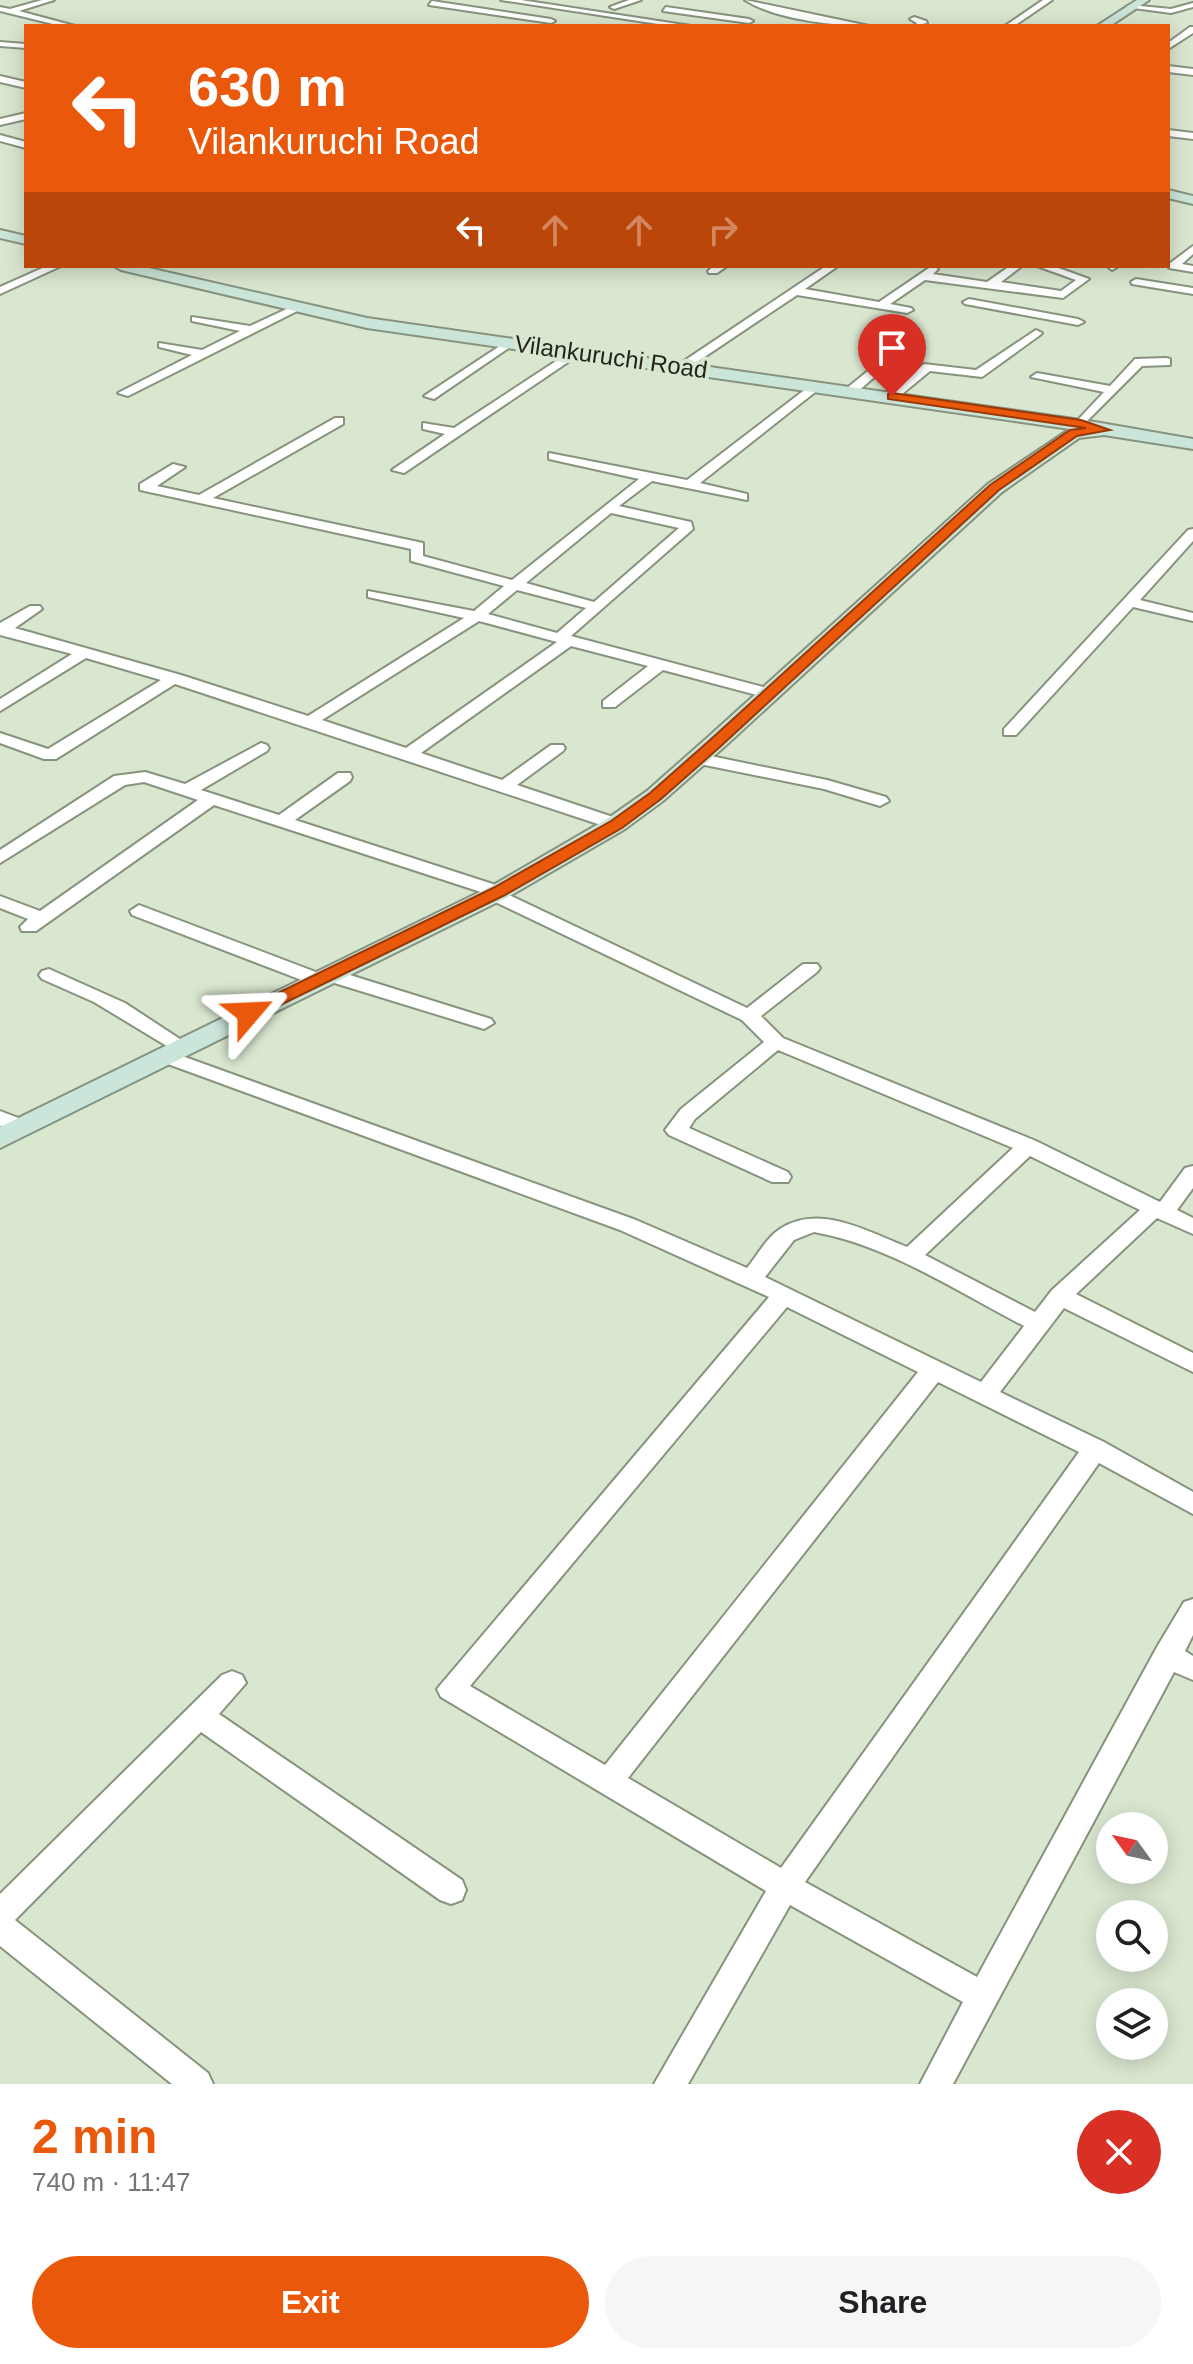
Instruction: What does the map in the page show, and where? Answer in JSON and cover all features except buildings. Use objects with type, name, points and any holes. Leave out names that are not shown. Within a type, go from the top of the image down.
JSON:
[{"type":"main road","points":[[1105,24],[1144,0]]},
{"type":"main road","points":[[1170,194],[1193,200]]},
{"type":"main road","points":[[0,234],[24,240]]},
{"type":"main road","name":"Vilankuruchi Road","points":[[130,268],[367,323],[1081,423],[1104,430]]},
{"type":"main road","points":[[0,1139],[11,1123],[173,1052],[496,893],[616,824],[655,796],[995,488],[1074,433],[1104,430],[1193,444]]},
{"type":"street","points":[[6,0],[34,5]]},
{"type":"street","points":[[0,12],[50,0]]},
{"type":"street","points":[[505,0],[661,24]]},
{"type":"street","points":[[614,7],[637,0]]},
{"type":"street","points":[[652,8],[671,0]]},
{"type":"street","points":[[753,2],[767,0]]},
{"type":"street","points":[[1033,0],[1047,1]]},
{"type":"street","points":[[1012,24],[1047,1]]},
{"type":"street","points":[[753,2],[773,12]]},
{"type":"street","points":[[432,3],[551,21]]},
{"type":"street","points":[[624,4],[749,21]]},
{"type":"street","points":[[1130,7],[1171,11],[1192,6]]},
{"type":"street","points":[[696,14],[716,7],[854,24]]},
{"type":"street","points":[[11,11],[62,24]]},
{"type":"street","points":[[543,24],[581,11]]},
{"type":"street","points":[[741,24],[773,12]]},
{"type":"street","points":[[485,22],[508,15]]},
{"type":"street","points":[[606,24],[625,17]]},
{"type":"street","points":[[806,24],[819,18]]},
{"type":"street","points":[[1174,42],[1193,29]]},
{"type":"street","points":[[1174,42],[1193,39]]},
{"type":"street","points":[[0,44],[23,47]]},
{"type":"street","points":[[0,52],[23,47]]},
{"type":"street","points":[[1170,69],[1193,72]]},
{"type":"street","points":[[0,79],[24,85]]},
{"type":"street","points":[[0,122],[24,116]]},
{"type":"street","points":[[1170,133],[1193,136]]},
{"type":"street","points":[[0,138],[24,144]]},
{"type":"street","points":[[1193,249],[1173,266],[1193,269]]},
{"type":"street","points":[[0,291],[52,268]]},
{"type":"street","points":[[681,367],[830,268]]},
{"type":"street","points":[[880,306],[934,268]]},
{"type":"street","points":[[1014,268],[965,306],[1078,322]]},
{"type":"street","points":[[923,276],[1063,295],[1084,279],[1048,268]]},
{"type":"street","points":[[1136,282],[1193,291]]},
{"type":"street","points":[[795,291],[907,310]]},
{"type":"street","points":[[124,393],[299,307]]},
{"type":"street","points":[[196,319],[251,330]]},
{"type":"street","points":[[892,396],[928,367],[978,374],[1036,333]]},
{"type":"street","points":[[851,391],[916,335]]},
{"type":"street","points":[[430,396],[509,343]]},
{"type":"street","points":[[163,345],[202,354]]},
{"type":"street","points":[[399,470],[576,352]]},
{"type":"street","points":[[1081,423],[1139,362],[1166,362]]},
{"type":"street","points":[[1037,377],[1114,390]]},
{"type":"street","points":[[691,485],[815,386]]},
{"type":"street","points":[[201,499],[339,421]]},
{"type":"street","points":[[427,426],[456,432]]},
{"type":"street","points":[[554,456],[742,497]]},
{"type":"street","points":[[178,467],[145,487],[418,546],[416,558],[597,607]]},
{"type":"street","points":[[310,721],[477,616],[650,477]]},
{"type":"street","points":[[409,754],[565,638],[686,529],[686,525],[608,508]]},
{"type":"street","points":[[1010,732],[1193,533]]},
{"type":"street","points":[[373,594],[565,638],[768,693]]},
{"type":"street","points":[[1130,602],[1193,617]]},
{"type":"street","points":[[1,629],[35,609]]},
{"type":"street","points":[[1,629],[175,678],[616,824]]},
{"type":"street","points":[[0,706],[85,652]]},
{"type":"street","points":[[609,704],[661,664]]},
{"type":"street","points":[[0,738],[50,755],[175,678]]},
{"type":"street","points":[[186,791],[261,748]]},
{"type":"street","points":[[503,787],[557,748]]},
{"type":"street","points":[[696,758],[827,785],[880,801]]},
{"type":"street","points":[[0,858],[120,780],[145,777],[496,893],[749,1016],[776,1042],[1028,1146],[1193,1227]]},
{"type":"street","points":[[281,822],[344,777]]},
{"type":"street","points":[[0,901],[35,923],[211,799]]},
{"type":"street","points":[[139,911],[324,977],[484,1023]]},
{"type":"street","points":[[749,1016],[810,968]]},
{"type":"street","points":[[49,975],[87,989],[119,1006],[173,1052],[614,1220],[751,1279],[1095,1449],[1193,1504]]},
{"type":"street","points":[[776,1042],[688,1114],[676,1130],[780,1177]]},
{"type":"street","points":[[910,1257],[1028,1146]]},
{"type":"street","points":[[985,1394],[1060,1296],[1160,1210],[1193,1173]]},
{"type":"street","points":[[751,1279],[786,1235],[812,1224],[840,1229],[910,1257],[1037,1323]]},
{"type":"street","points":[[783,1296],[451,1689],[785,1886],[985,1998]]},
{"type":"street","points":[[1060,1296],[1193,1363]]},
{"type":"street","points":[[608,1782],[935,1368]]},
{"type":"street","points":[[670,2084],[785,1886],[1095,1449]]},
{"type":"street","points":[[936,2084],[1180,1662],[1193,1610]]},
{"type":"street","points":[[0,1914],[232,1683]]},
{"type":"street","points":[[199,1715],[451,1890]]},
{"type":"street","points":[[0,1927],[197,2084]]},
{"type":"route","points":[[249,1013],[499,892],[616,824],[655,796],[715,743],[995,488],[1049,447],[1074,433],[1104,430],[1081,423],[892,396]]}]
